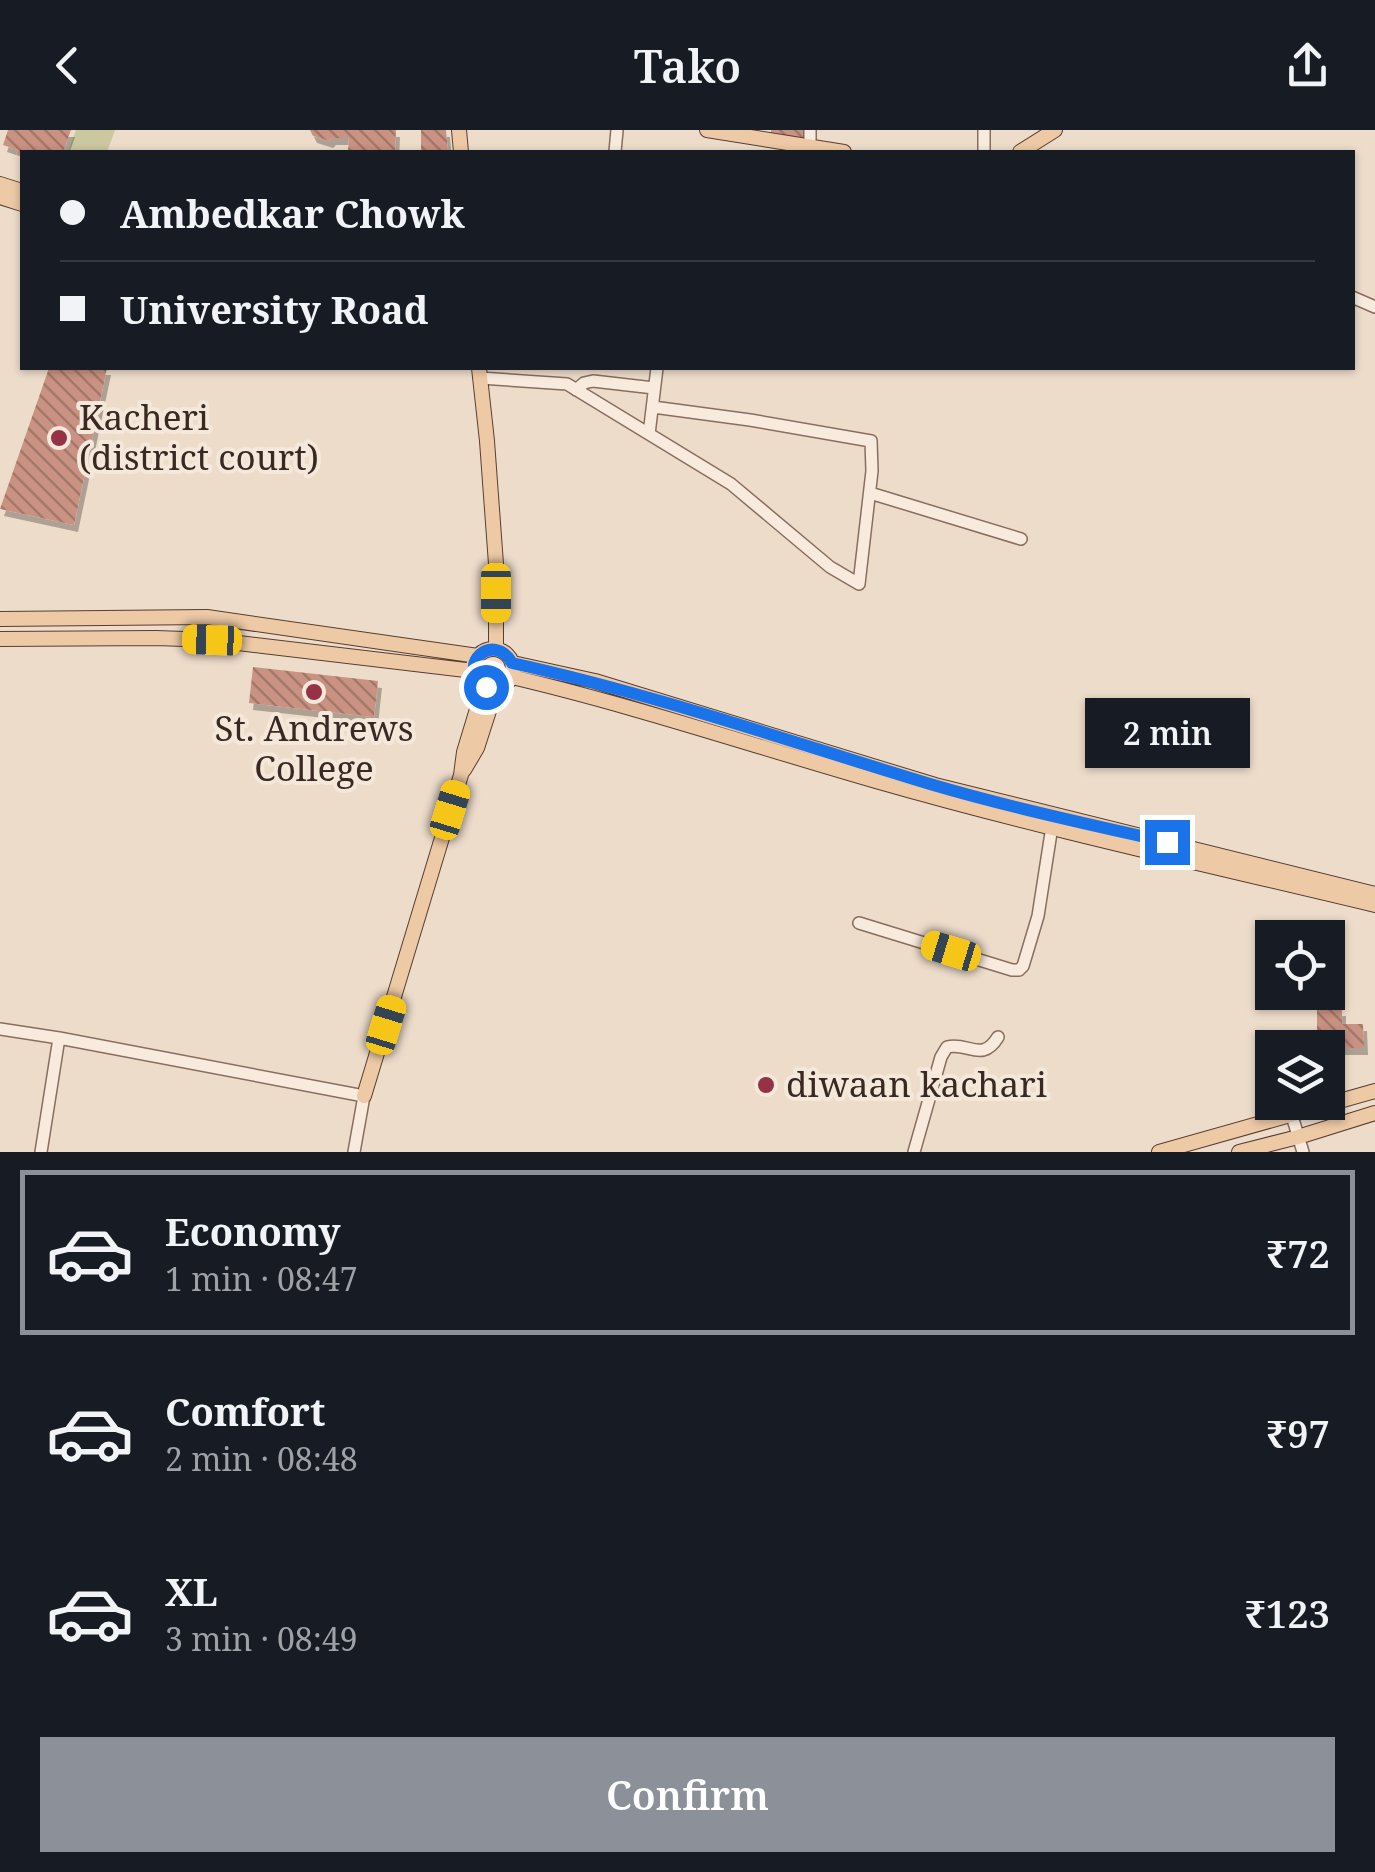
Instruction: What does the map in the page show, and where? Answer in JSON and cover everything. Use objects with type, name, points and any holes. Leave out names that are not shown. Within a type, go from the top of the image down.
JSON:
[{"type":"main road","points":[[707,130],[830,150]]},
{"type":"main road","points":[[1023,150],[1055,130]]},
{"type":"main road","points":[[479,373],[494,546],[496,650]]},
{"type":"main road","points":[[0,619],[207,618],[478,656]]},
{"type":"main road","points":[[0,638],[212,640],[474,672]]},
{"type":"main road","points":[[496,650],[504,652],[512,670],[502,687],[490,688],[479,682],[474,672],[478,656],[496,650]]},
{"type":"main road","points":[[512,670],[595,682],[1052,822],[1375,906]]},
{"type":"main road","points":[[364,1096],[461,775],[464,752],[490,688]]},
{"type":"main road","points":[[1052,822],[1206,851],[1375,894]]},
{"type":"main road","points":[[1345,1100],[1375,1091]]},
{"type":"main road","points":[[1239,1152],[1301,1144],[1375,1113]]},
{"type":"main road","points":[[1160,1152],[1184,1149],[1278,1120]]},
{"type":"street","points":[[810,130],[810,147]]},
{"type":"street","points":[[560,383],[561,370]]},
{"type":"street","points":[[649,434],[657,370]]},
{"type":"street","points":[[479,373],[567,384],[731,484],[830,567],[859,584],[870,494],[869,440],[653,407]]},
{"type":"street","points":[[576,390],[592,380],[654,388]]},
{"type":"street","points":[[870,494],[1022,539]]},
{"type":"street","points":[[860,922],[1019,970],[1038,916],[1052,822]]},
{"type":"street","points":[[0,1029],[364,1096],[354,1152]]},
{"type":"street","points":[[914,1152],[947,1047],[958,1045],[984,1051],[998,1037]]},
{"type":"street","points":[[41,1152],[59,1038]]},
{"type":"street","points":[[1293,1120],[1301,1144]]},
{"type":"street","points":[[1235,1132],[1239,1152]]},
{"type":"shaded area","points":[[76,130],[115,130],[108,150],[69,150]]},
{"type":"building","points":[[8,130],[71,130],[64,150],[20,150],[20,155],[16,154],[18,150],[3,145]]},
{"type":"building","points":[[310,130],[396,130],[395,150],[348,150],[349,138],[329,141],[313,136]]},
{"type":"building","points":[[421,130],[446,130],[448,150],[421,150]]},
{"type":"building","points":[[771,130],[805,130],[805,138],[771,139]]},
{"type":"building","name":"Kacheri (district court)","points":[[48,370],[107,370],[74,525],[0,509]]},
{"type":"building","name":"St. Andrews College","points":[[253,667],[378,681],[374,717],[249,703]]},
{"type":"building","points":[[1317,1010],[1342,1010],[1342,1024],[1363,1024],[1364,1048],[1345,1048],[1345,1030],[1317,1030]]},
{"type":"place","name":"Kacheri (district court)","points":[[59,438]]},
{"type":"place","name":"St. Andrews College","points":[[314,692]]},
{"type":"place","name":"diwaan kachari","points":[[766,1085]]},
{"type":"route","points":[[486,687],[475,677],[474,665],[480,654],[498,650],[510,657],[512,663],[595,682],[935,786],[1167,842]]}]
